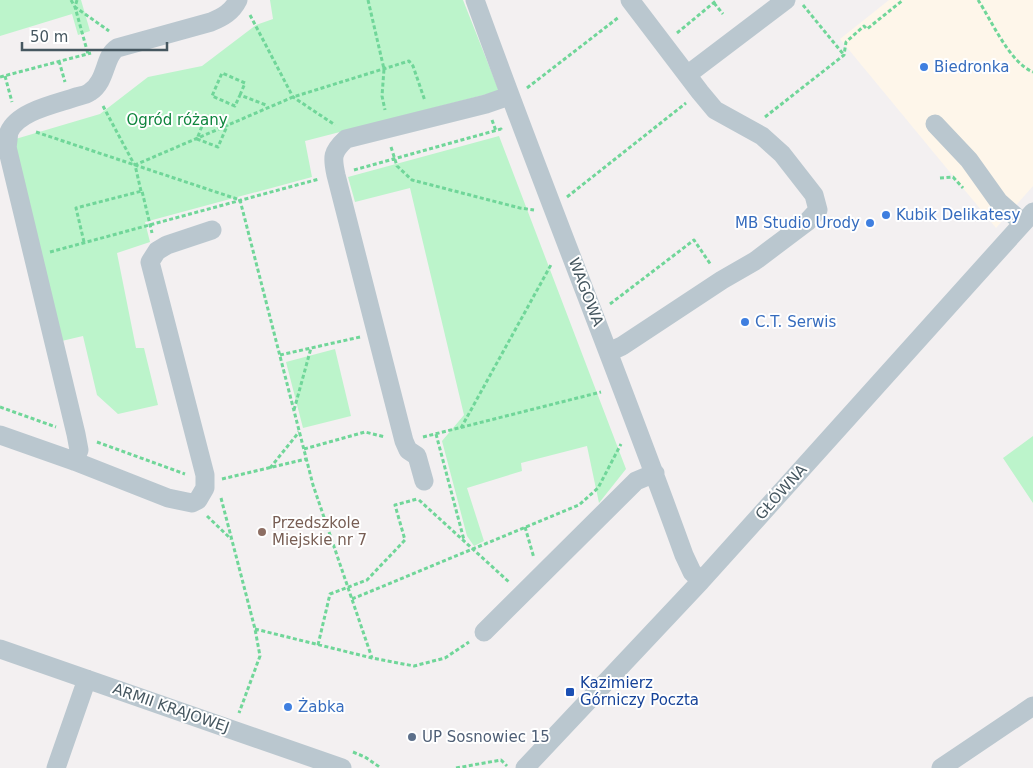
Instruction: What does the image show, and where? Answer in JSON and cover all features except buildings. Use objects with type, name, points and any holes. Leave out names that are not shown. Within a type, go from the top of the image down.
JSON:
[{"type":"street","name":"WAGOWA","points":[[475,0],[516,93],[553,207],[684,555],[692,572],[701,581]]},
{"type":"street","points":[[687,75],[771,10],[793,1]]},
{"type":"street","points":[[609,352],[622,346],[722,280],[755,261],[807,222],[818,210],[814,196],[782,154],[762,136],[715,110],[632,3]]},
{"type":"street","points":[[74,461],[79,450],[76,434],[7,147],[9,133],[16,123],[17,112],[90,92],[104,75],[116,49],[211,22],[242,4]]},
{"type":"street","points":[[424,481],[417,456],[408,450],[404,442],[333,164],[334,153],[346,139],[486,104],[516,93]]},
{"type":"street","points":[[935,124],[969,160],[999,202],[1028,218]]},
{"type":"street","name":"GŁÓWNA","points":[[525,768],[701,581],[1028,218]]},
{"type":"street","points":[[0,435],[74,461],[168,498],[192,502],[198,500],[211,478],[150,262],[157,251],[167,244],[212,230]]},
{"type":"street","points":[[484,632],[636,481],[654,473]]},
{"type":"street","name":"ARMII KRAJOWEJ","points":[[0,649],[342,768]]},
{"type":"street","points":[[56,768],[87,679]]},
{"type":"street","points":[[941,768],[1033,706]]},
{"type":"path","points":[[71,0],[75,7],[88,54],[95,87],[135,165],[150,224]]},
{"type":"path","points":[[75,7],[77,0]]},
{"type":"path","points":[[368,0],[384,68],[382,96],[387,120],[386,129],[397,166],[412,180],[532,210],[543,210],[553,207],[700,92]]},
{"type":"path","points":[[978,0],[996,32],[1024,68],[1033,72]]},
{"type":"path","points":[[664,45],[716,1],[723,14]]},
{"type":"path","points":[[793,1],[844,55]]},
{"type":"path","points":[[749,129],[844,55],[846,42],[864,26],[867,29],[901,1]]},
{"type":"path","points":[[516,93],[632,3]]},
{"type":"path","points":[[242,4],[293,97],[342,130],[346,139]]},
{"type":"path","points":[[75,7],[116,36],[116,49],[100,50],[2,77],[17,112],[32,130],[240,200]]},
{"type":"path","points":[[135,165],[293,97],[409,61],[413,66],[428,109],[429,118]]},
{"type":"path","points":[[222,73],[245,82],[240,95],[235,106],[212,96],[222,73]]},
{"type":"path","points":[[240,95],[266,105],[267,108]]},
{"type":"path","points":[[197,139],[205,118],[227,126]]},
{"type":"path","points":[[197,139],[218,147],[227,126]]},
{"type":"path","points":[[33,257],[502,129],[504,138]]},
{"type":"path","points":[[84,242],[76,208],[142,191]]},
{"type":"path","points":[[240,200],[313,485],[372,658]]},
{"type":"path","points":[[529,203],[535,219]]},
{"type":"path","points":[[594,312],[604,308],[694,240]]},
{"type":"path","points":[[549,254],[556,272]]},
{"type":"path","points":[[461,428],[552,263]]},
{"type":"path","points":[[280,355],[375,333]]},
{"type":"path","points":[[294,411],[312,348]]},
{"type":"path","points":[[598,384],[605,401]]},
{"type":"path","points":[[304,449],[365,432],[404,442],[602,392]]},
{"type":"path","points":[[0,407],[193,477],[211,478],[306,460]]},
{"type":"path","points":[[270,468],[299,432]]},
{"type":"path","points":[[436,434],[464,540]]},
{"type":"path","points":[[618,436],[625,453]]},
{"type":"path","points":[[352,599],[579,505],[598,488],[621,444]]},
{"type":"path","points":[[318,645],[330,594],[348,589],[367,580],[405,540],[395,505],[418,498],[522,594]]},
{"type":"path","points":[[192,502],[232,539],[255,629],[260,656],[238,715]]},
{"type":"path","points":[[525,527],[539,577]]},
{"type":"path","points":[[255,629],[372,658],[414,666],[445,658],[484,632]]},
{"type":"path","points":[[352,752],[365,757],[381,768]]},
{"type":"path","points":[[456,768],[501,760]]},
{"type":"shaded area","points":[[889,0],[1033,0],[1033,186],[996,228],[840,39]]},
{"type":"green space","points":[[0,0],[81,0],[90,31],[78,35],[72,14],[0,36]]},
{"type":"green space","name":"Ogród różany","points":[[270,0],[463,0],[499,91],[305,141],[312,177],[145,222],[150,242],[117,253],[136,348],[144,348],[158,405],[118,414],[97,395],[83,336],[53,343],[2,143],[100,114],[148,77],[202,66],[256,25],[273,19]]},
{"type":"green space","points":[[499,136],[626,469],[599,503],[587,446],[521,463],[522,471],[467,488],[484,541],[474,546],[467,536],[442,441],[464,415],[410,188],[355,202],[348,177]]},
{"type":"green space","points":[[335,349],[351,416],[303,428],[286,362]]},
{"type":"green space","points":[[1033,436],[1033,503],[1003,458]]},
{"type":"place","name":"Biedronka","points":[[924,67]]},
{"type":"place","name":"Kubik Delikatesy","points":[[886,215]]},
{"type":"place","name":"MB Studio Urody","points":[[870,223]]},
{"type":"place","name":"C.T. Serwis","points":[[745,322]]},
{"type":"place","name":"Przedszkole Miejskie nr 7","points":[[262,532]]},
{"type":"place","name":"Kazimierz Górniczy Poczta","points":[[570,692]]},
{"type":"place","name":"Żabka","points":[[288,707]]},
{"type":"place","name":"UP Sosnowiec 15","points":[[412,737]]}]
